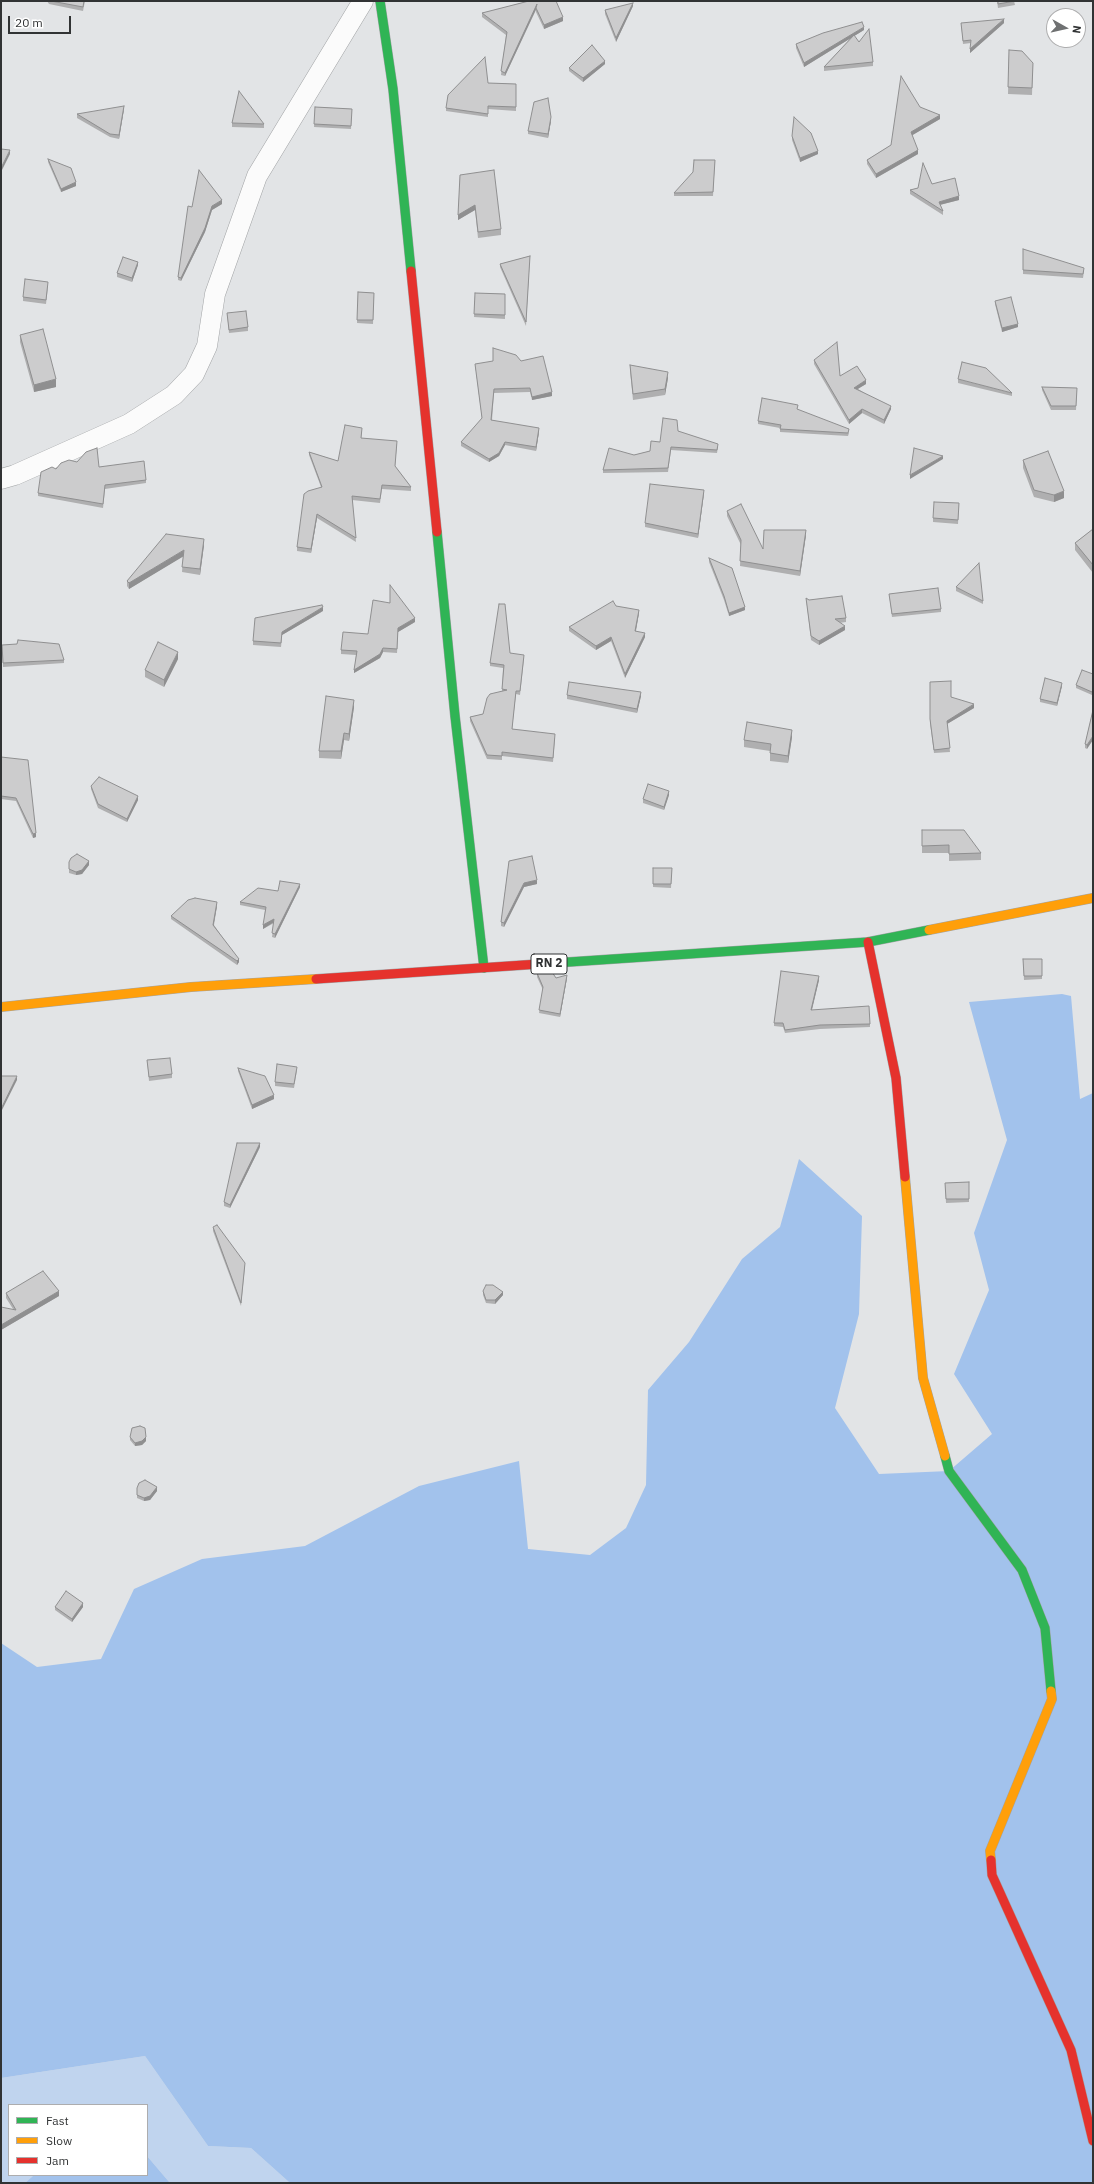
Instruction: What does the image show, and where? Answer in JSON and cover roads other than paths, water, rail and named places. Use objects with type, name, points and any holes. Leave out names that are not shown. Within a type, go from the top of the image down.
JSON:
[{"type":"street","points":[[1,479],[15,475],[129,424],[174,395],[194,374],[207,346],[215,294],[257,176],[363,1]]},
{"type":"street","points":[[380,1],[393,89],[455,716],[484,968]]},
{"type":"street","name":"RN 2","points":[[1,1006],[191,987],[868,942],[1093,898]]},
{"type":"street","points":[[868,942],[896,1078],[923,1378],[949,1471],[1022,1570],[1045,1628],[1052,1699],[990,1851],[992,1875],[1071,2050],[1093,2141]]}]
